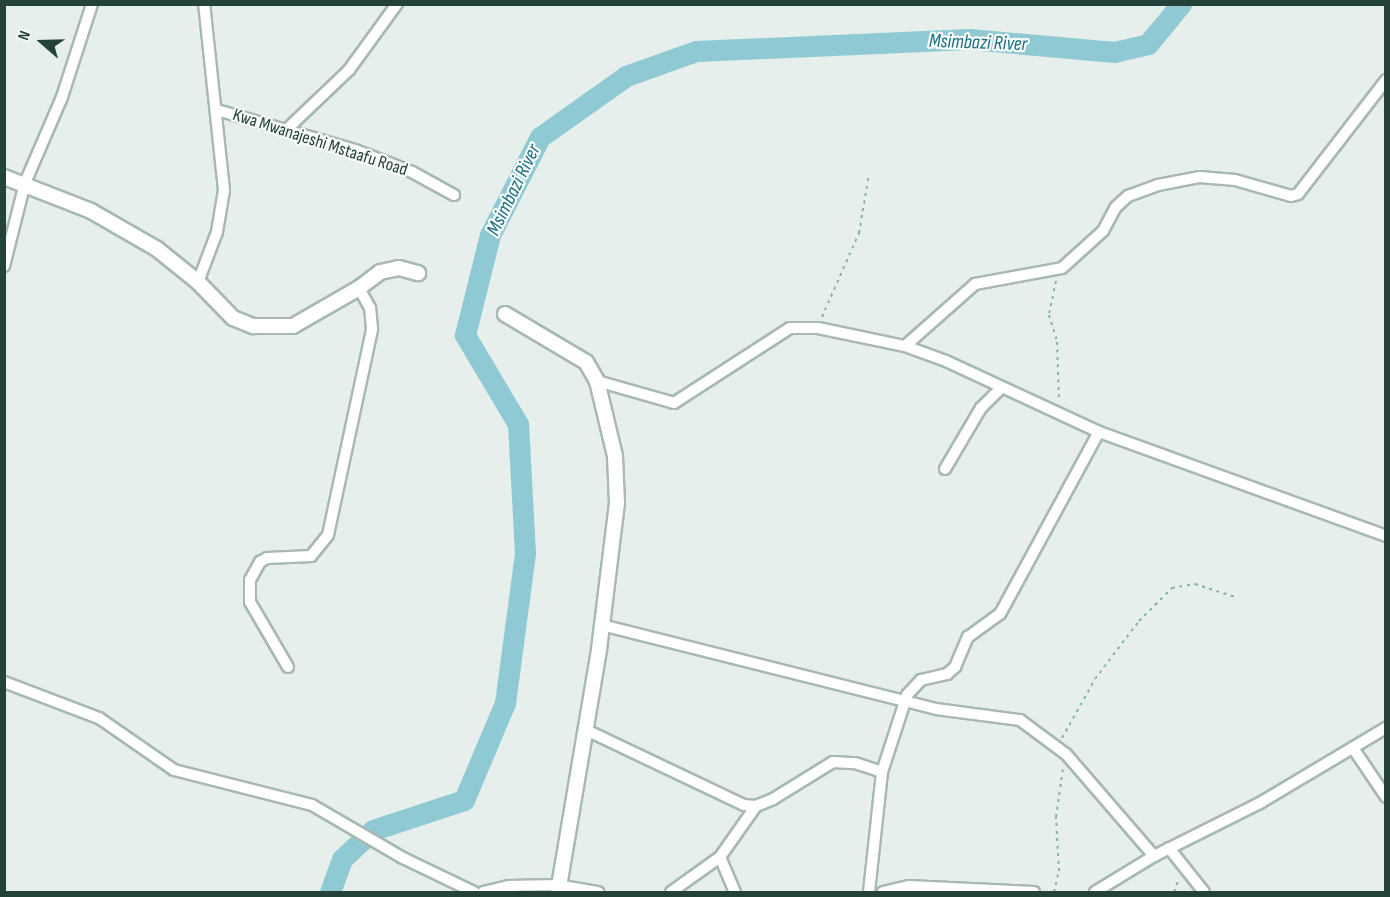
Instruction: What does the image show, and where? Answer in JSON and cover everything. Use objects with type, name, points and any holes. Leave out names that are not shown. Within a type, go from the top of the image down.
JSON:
[{"type":"street","points":[[4,266],[25,183],[62,97],[92,4]]},
{"type":"street","points":[[198,282],[216,232],[224,190],[218,110],[204,4]]},
{"type":"street","points":[[286,130],[349,70],[397,4]]},
{"type":"street","points":[[905,346],[975,284],[1062,268],[1102,231],[1116,207],[1128,196],[1158,185],[1215,177],[1291,196],[1298,194],[1386,80]]},
{"type":"street","name":"Kwa Mwanajeshi Mstaafu Road","points":[[218,110],[412,172],[454,195]]},
{"type":"street","points":[[4,177],[25,183],[91,211],[157,249],[198,282],[233,318],[271,328],[293,326],[359,288],[380,272],[399,268],[418,273]]},
{"type":"street","points":[[288,667],[250,602],[250,580],[260,562],[267,558],[311,556],[328,535],[372,329],[368,300],[359,288]]},
{"type":"street","points":[[505,314],[586,362],[597,381],[615,456],[617,503],[602,625],[558,889]]},
{"type":"street","points":[[597,381],[674,403],[790,328],[818,328],[905,346],[964,368],[1001,388],[1099,432],[1386,536]]},
{"type":"street","points":[[945,469],[981,408],[1001,388]]},
{"type":"street","points":[[869,892],[882,772],[905,702],[915,683],[947,674],[955,667],[968,637],[1000,614],[1099,432]]},
{"type":"street","points":[[602,625],[905,702],[1020,720],[1062,750],[1154,856]]},
{"type":"street","points":[[4,682],[99,718],[174,770],[312,805],[403,858],[474,892]]},
{"type":"street","points":[[1095,892],[1154,856],[1260,803],[1386,728]]},
{"type":"street","points":[[584,729],[687,776],[733,801],[756,806]]},
{"type":"street","points":[[1353,748],[1386,797]]},
{"type":"street","points":[[670,892],[720,857],[756,806],[833,762],[855,763],[882,772]]},
{"type":"street","points":[[1169,848],[1204,892]]},
{"type":"street","points":[[720,857],[735,892]]},
{"type":"street","points":[[483,892],[508,886],[598,892]]},
{"type":"street","points":[[883,892],[909,886],[1034,892]]},
{"type":"path","points":[[818,328],[859,233],[868,174]]},
{"type":"path","points":[[1056,413],[1059,400],[1057,342],[1049,315],[1050,299],[1062,268]]},
{"type":"path","points":[[1054,892],[1059,871],[1057,799],[1062,750],[1095,679],[1139,621],[1172,588],[1195,584],[1235,597]]},
{"type":"waterway","name":"Msimbazi River","points":[[330,892],[342,859],[373,830],[464,800],[505,703],[525,553],[518,424],[465,335],[490,235],[540,137],[626,76],[696,51],[969,39],[1114,52],[1148,44],[1181,4]]}]
